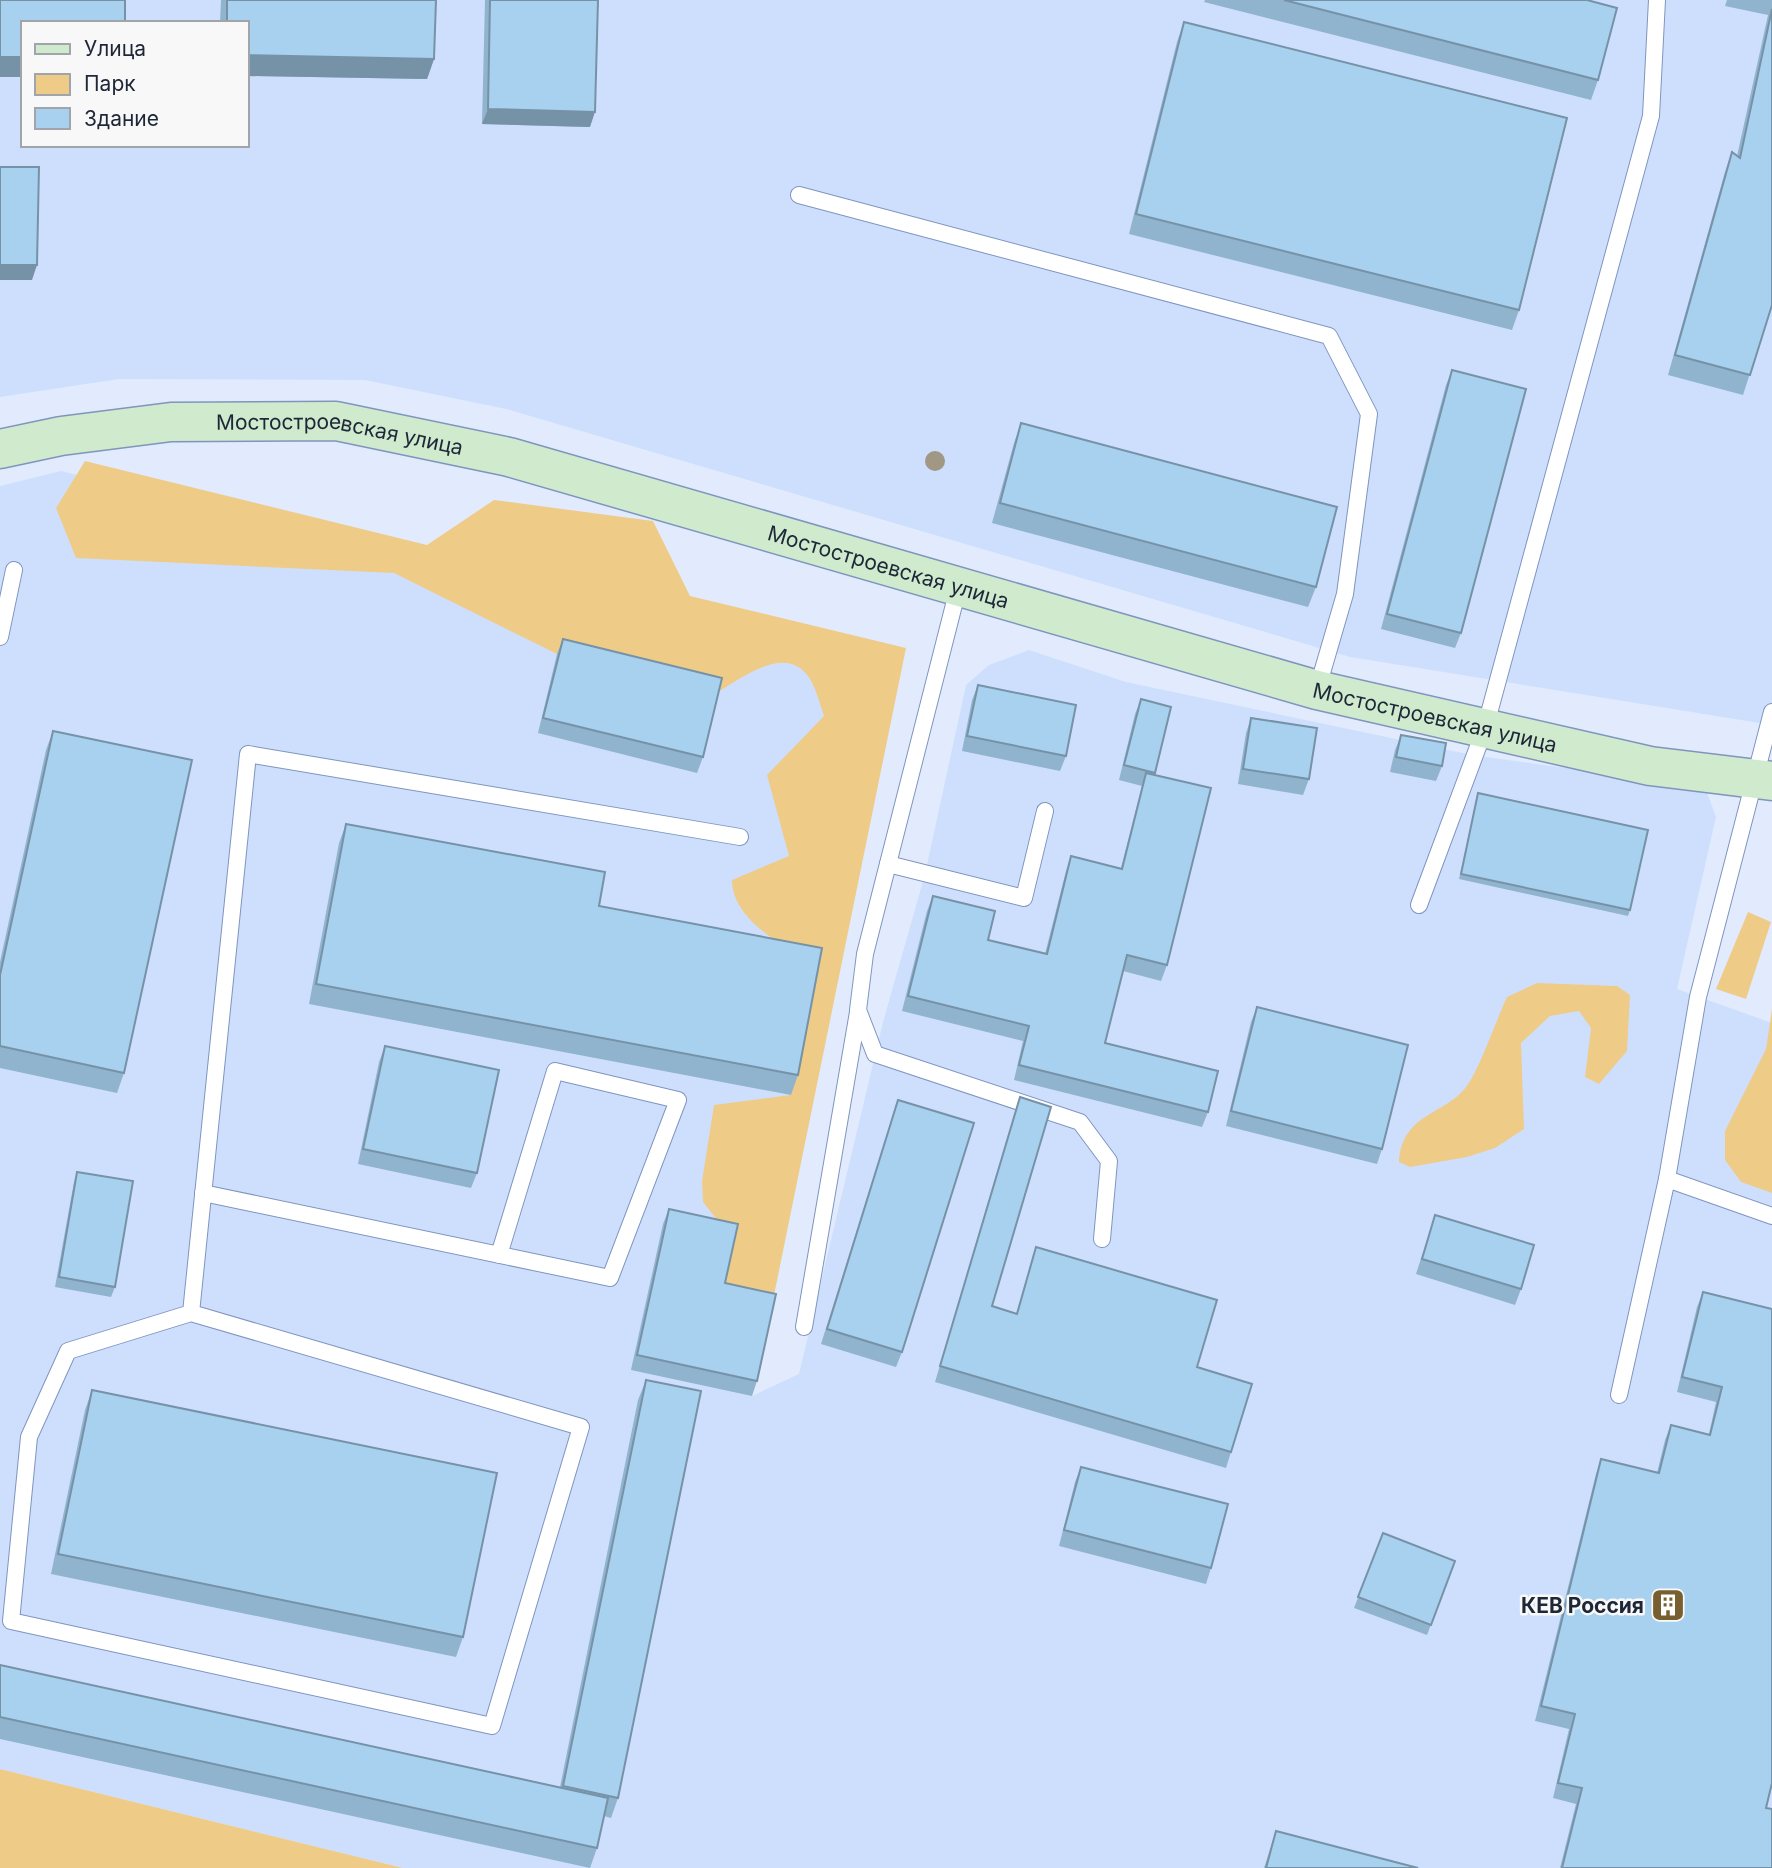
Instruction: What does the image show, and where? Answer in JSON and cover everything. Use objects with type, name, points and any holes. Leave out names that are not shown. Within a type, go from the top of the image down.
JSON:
[{"type":"main road","name":"Мостостроевская улица","points":[[0,449],[61,436],[171,422],[336,421],[509,457],[958,589],[1317,690],[1650,766],[1764,780]]},
{"type":"lane","points":[[1419,905],[1485,728],[1651,116],[1657,0]]},
{"type":"lane","points":[[799,195],[1329,336],[1369,414],[1345,594],[1317,690]]},
{"type":"lane","points":[[0,637],[13,570]]},
{"type":"lane","points":[[804,1327],[858,1010],[865,954],[958,589]]},
{"type":"lane","points":[[1619,1395],[1667,1179],[1698,996],[1764,780],[1772,712]]},
{"type":"lane","points":[[191,1313],[248,754],[740,837]]},
{"type":"lane","points":[[888,864],[1024,898],[1045,811]]},
{"type":"lane","points":[[858,1010],[874,1054],[1080,1122],[1109,1161],[1102,1239]]},
{"type":"lane","points":[[203,1193],[499,1255],[610,1278],[678,1100],[555,1071],[499,1255]]},
{"type":"lane","points":[[1667,1179],[1772,1216]]},
{"type":"lane","points":[[191,1313],[581,1427],[492,1727],[11,1621],[29,1437],[68,1351],[191,1313]]},
{"type":"shaded area","points":[[0,0],[1772,0],[1772,725],[1350,657],[506,409],[365,380],[119,379],[0,397]]},
{"type":"shaded area","points":[[61,471],[875,667],[752,1396],[799,1374],[883,1022],[925,874],[966,685],[989,665],[1029,650],[1126,682],[1472,755],[1705,787],[1716,817],[1677,989],[1772,1023],[1772,1868],[403,1868],[0,1769],[0,486]]},
{"type":"green space","points":[[85,461],[427,545],[494,500],[653,521],[690,596],[906,648],[771,1310],[719,1298],[732,1239],[703,1202],[702,1181],[714,1105],[791,1095],[815,968],[751,920],[734,895],[732,880],[789,856],[767,775],[824,716],[810,679],[800,668],[789,663],[777,663],[751,672],[716,693],[557,654],[394,573],[76,558],[56,508]]},
{"type":"green space","points":[[1748,912],[1771,922],[1746,999],[1716,989]]},
{"type":"green space","points":[[1537,983],[1617,986],[1630,995],[1627,1051],[1599,1084],[1585,1077],[1591,1028],[1579,1011],[1550,1016],[1521,1043],[1524,1129],[1495,1148],[1467,1157],[1410,1167],[1399,1162],[1402,1146],[1416,1124],[1447,1104],[1466,1087],[1482,1057],[1507,997]]},
{"type":"green space","points":[[1772,1009],[1772,1193],[1741,1182],[1725,1160],[1725,1131],[1766,1049]]},
{"type":"green space","points":[[0,1769],[403,1868],[0,1868]]},
{"type":"building","points":[[0,0],[125,0],[125,21],[21,21],[21,57],[0,57]]},
{"type":"building","points":[[227,0],[436,0],[434,59],[248,55],[248,21],[227,21]]},
{"type":"building","points":[[490,0],[598,0],[595,112],[488,109]]},
{"type":"building","points":[[1284,0],[1587,0],[1617,8],[1598,80]]},
{"type":"building","points":[[1772,9],[1772,305],[1750,375],[1675,355],[1732,152],[1740,158]]},
{"type":"building","points":[[1184,22],[1567,118],[1519,310],[1136,214]]},
{"type":"building","points":[[0,167],[39,167],[37,265],[0,265]]},
{"type":"building","points":[[1452,370],[1526,389],[1461,633],[1387,614]]},
{"type":"building","points":[[1021,423],[1337,507],[1316,587],[1000,503]]},
{"type":"building","points":[[563,639],[722,678],[703,757],[543,718]]},
{"type":"building","points":[[978,685],[1076,705],[1066,756],[967,736]]},
{"type":"building","points":[[1141,699],[1171,707],[1155,773],[1124,765]]},
{"type":"building","points":[[1251,718],[1317,728],[1309,779],[1243,769]]},
{"type":"building","points":[[53,731],[192,760],[124,1073],[0,1046],[0,975]]},
{"type":"building","points":[[1401,735],[1446,743],[1442,766],[1396,757]]},
{"type":"building","points":[[1146,773],[1211,788],[1167,965],[1127,955],[1105,1043],[1218,1071],[1208,1112],[1019,1065],[1029,1026],[908,996],[933,896],[995,911],[988,940],[1047,954],[1071,856],[1122,869]]},
{"type":"building","points":[[1478,793],[1648,830],[1630,910],[1461,874]]},
{"type":"building","points":[[346,824],[605,872],[599,906],[822,948],[798,1075],[316,984]]},
{"type":"building","points":[[1257,1007],[1408,1045],[1382,1149],[1231,1111]]},
{"type":"building","points":[[385,1046],[499,1070],[477,1173],[363,1149]]},
{"type":"building","points":[[1020,1097],[1051,1107],[992,1306],[1017,1314],[1036,1247],[1217,1300],[1197,1367],[1252,1384],[1231,1452],[940,1366]]},
{"type":"building","points":[[898,1100],[974,1123],[902,1352],[827,1329]]},
{"type":"building","points":[[77,1172],[133,1181],[115,1287],[59,1277]]},
{"type":"building","points":[[669,1209],[738,1224],[725,1283],[776,1294],[757,1381],[637,1355]]},
{"type":"building","points":[[1435,1215],[1534,1245],[1521,1289],[1422,1259]]},
{"type":"building","name":"КЕВ Россия","points":[[1703,1292],[1772,1309],[1772,1783],[1766,1808],[1772,1809],[1772,1868],[1562,1868],[1582,1788],[1558,1783],[1575,1714],[1541,1706],[1601,1459],[1659,1473],[1671,1425],[1710,1435],[1722,1387],[1682,1377]]},
{"type":"building","points":[[646,1380],[701,1391],[618,1798],[563,1786]]},
{"type":"building","points":[[92,1390],[497,1473],[463,1637],[58,1554]]},
{"type":"building","points":[[1081,1467],[1228,1504],[1211,1568],[1064,1530]]},
{"type":"building","points":[[1383,1533],[1455,1561],[1431,1625],[1358,1597]]},
{"type":"building","points":[[0,1665],[608,1798],[597,1848],[0,1717]]},
{"type":"building","points":[[1276,1831],[1418,1868],[1266,1868]]},
{"type":"place","name":"КЕВ Россия","points":[[1668,1605]]}]
